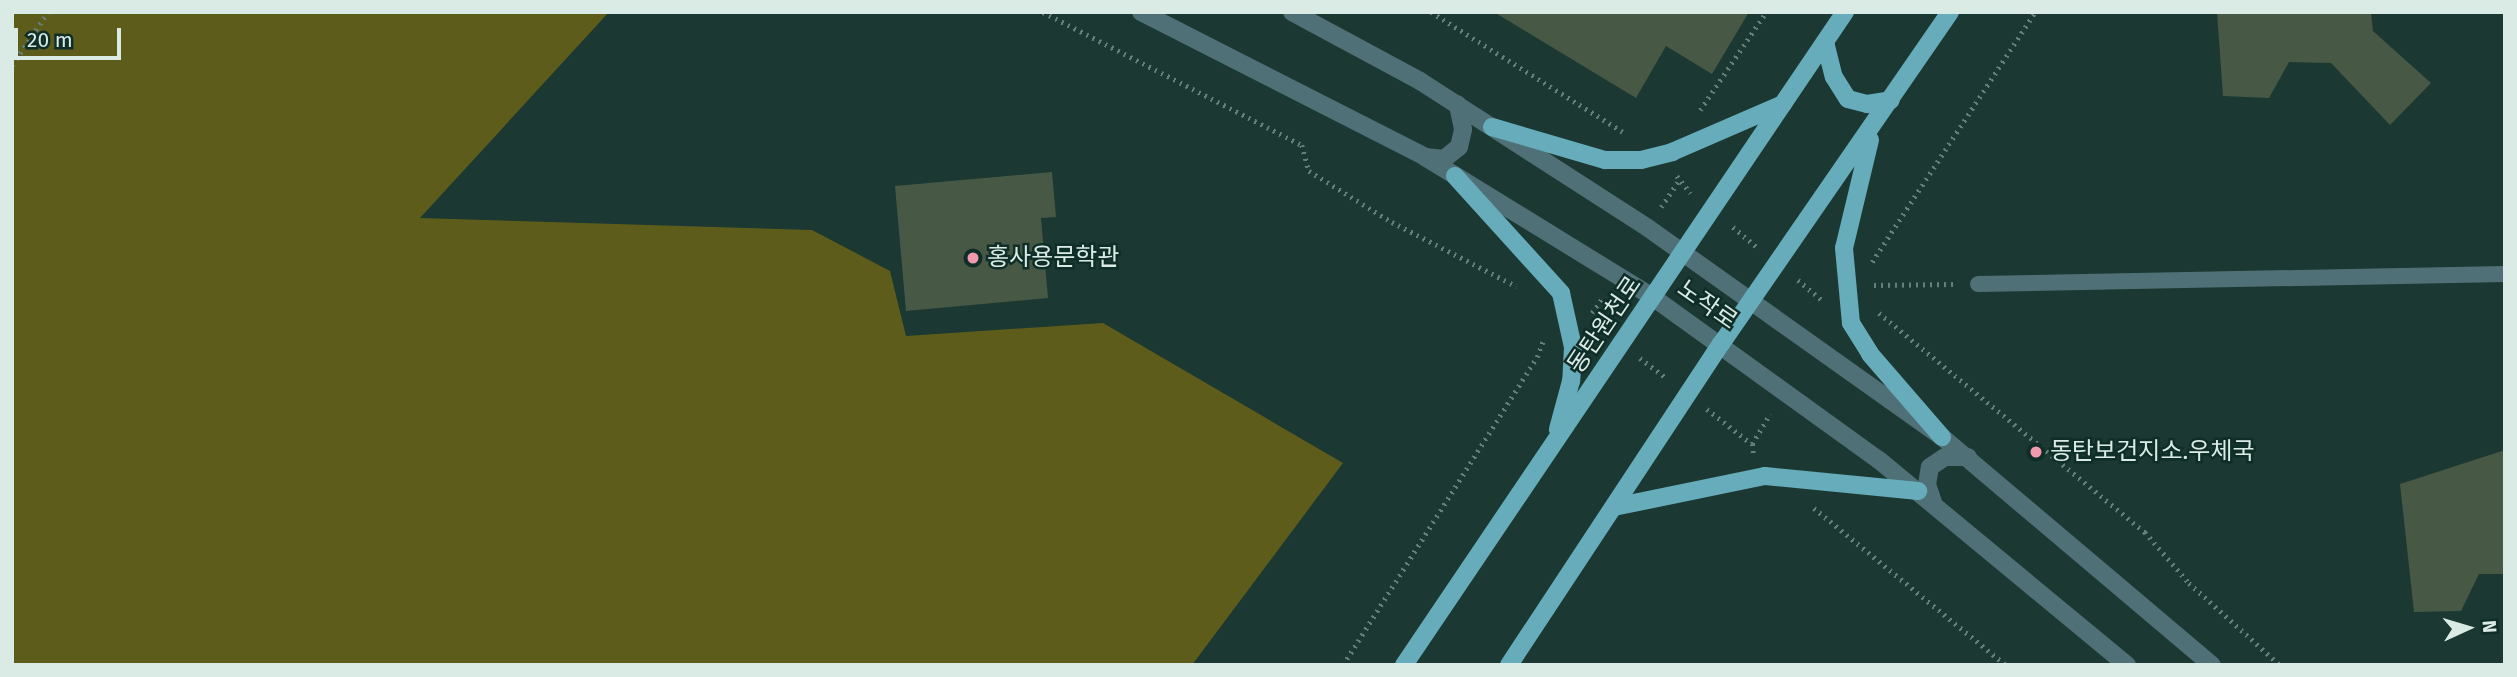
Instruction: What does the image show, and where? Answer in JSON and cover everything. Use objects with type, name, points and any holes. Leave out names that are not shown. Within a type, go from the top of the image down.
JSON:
[{"type":"main road","name":"동탄원천로","points":[[1404,665],[1846,12]]},
{"type":"main road","points":[[1509,665],[1721,344],[1950,12]]},
{"type":"main road","points":[[1825,42],[1834,77],[1848,99],[1867,104],[1891,100]]},
{"type":"main road","points":[[1492,127],[1605,160],[1641,160],[1672,152],[1783,104]]},
{"type":"main road","points":[[1873,127],[1844,248],[1851,323],[1870,354],[1942,437]]},
{"type":"main road","points":[[1455,176],[1561,293],[1573,347],[1571,381],[1553,445]]},
{"type":"main road","points":[[1614,507],[1765,476],[1918,491]]},
{"type":"street","name":"노작로","points":[[1141,12],[1425,158],[1654,298],[1721,344],[1933,502],[2127,665]]},
{"type":"street","name":"노작로","points":[[1292,12],[1458,106],[1683,253],[1968,457],[2212,665]]},
{"type":"street","points":[[1425,158],[1444,159],[1459,148],[1463,129],[1458,106]]},
{"type":"street","points":[[1933,502],[1927,485],[1930,467],[1945,457],[1968,457]]},
{"type":"lane","points":[[1978,284],[2505,274]]},
{"type":"path","points":[[12,65],[48,12]]},
{"type":"path","points":[[1043,12],[1302,145],[1310,171],[1392,222],[1521,289]]},
{"type":"path","points":[[1431,12],[1627,134]]},
{"type":"path","points":[[1696,116],[1766,12]]},
{"type":"path","points":[[1869,268],[1884,239],[2035,12]]},
{"type":"path","points":[[1868,277],[1870,298]]},
{"type":"path","points":[[1868,285],[1978,284]]},
{"type":"path","points":[[1875,306],[2145,532],[2189,583],[2280,665]]},
{"type":"path","points":[[1343,665],[1537,357],[1543,330]]},
{"type":"path","points":[[1806,502],[2006,665]]},
{"type":"shaded area","points":[[12,12],[609,12],[420,218],[812,230],[890,271],[906,336],[1103,323],[1343,463],[1192,665],[12,665]]},
{"type":"building","points":[[1494,12],[1749,12],[1712,74],[1666,46],[1636,98]]},
{"type":"building","points":[[2217,12],[2371,12],[2373,31],[2431,83],[2390,125],[2331,63],[2289,62],[2269,98],[2223,96]]},
{"type":"building","name":"홍사용문학관","points":[[1052,172],[1056,217],[1041,218],[1048,298],[906,311],[895,186]]},
{"type":"building","points":[[2505,450],[2505,574],[2479,574],[2461,611],[2414,612],[2400,484]]},
{"type":"place","name":"홍사용문학관","points":[[973,258]]},
{"type":"place","name":"동탄보건지소.우체국","points":[[2036,452]]}]
